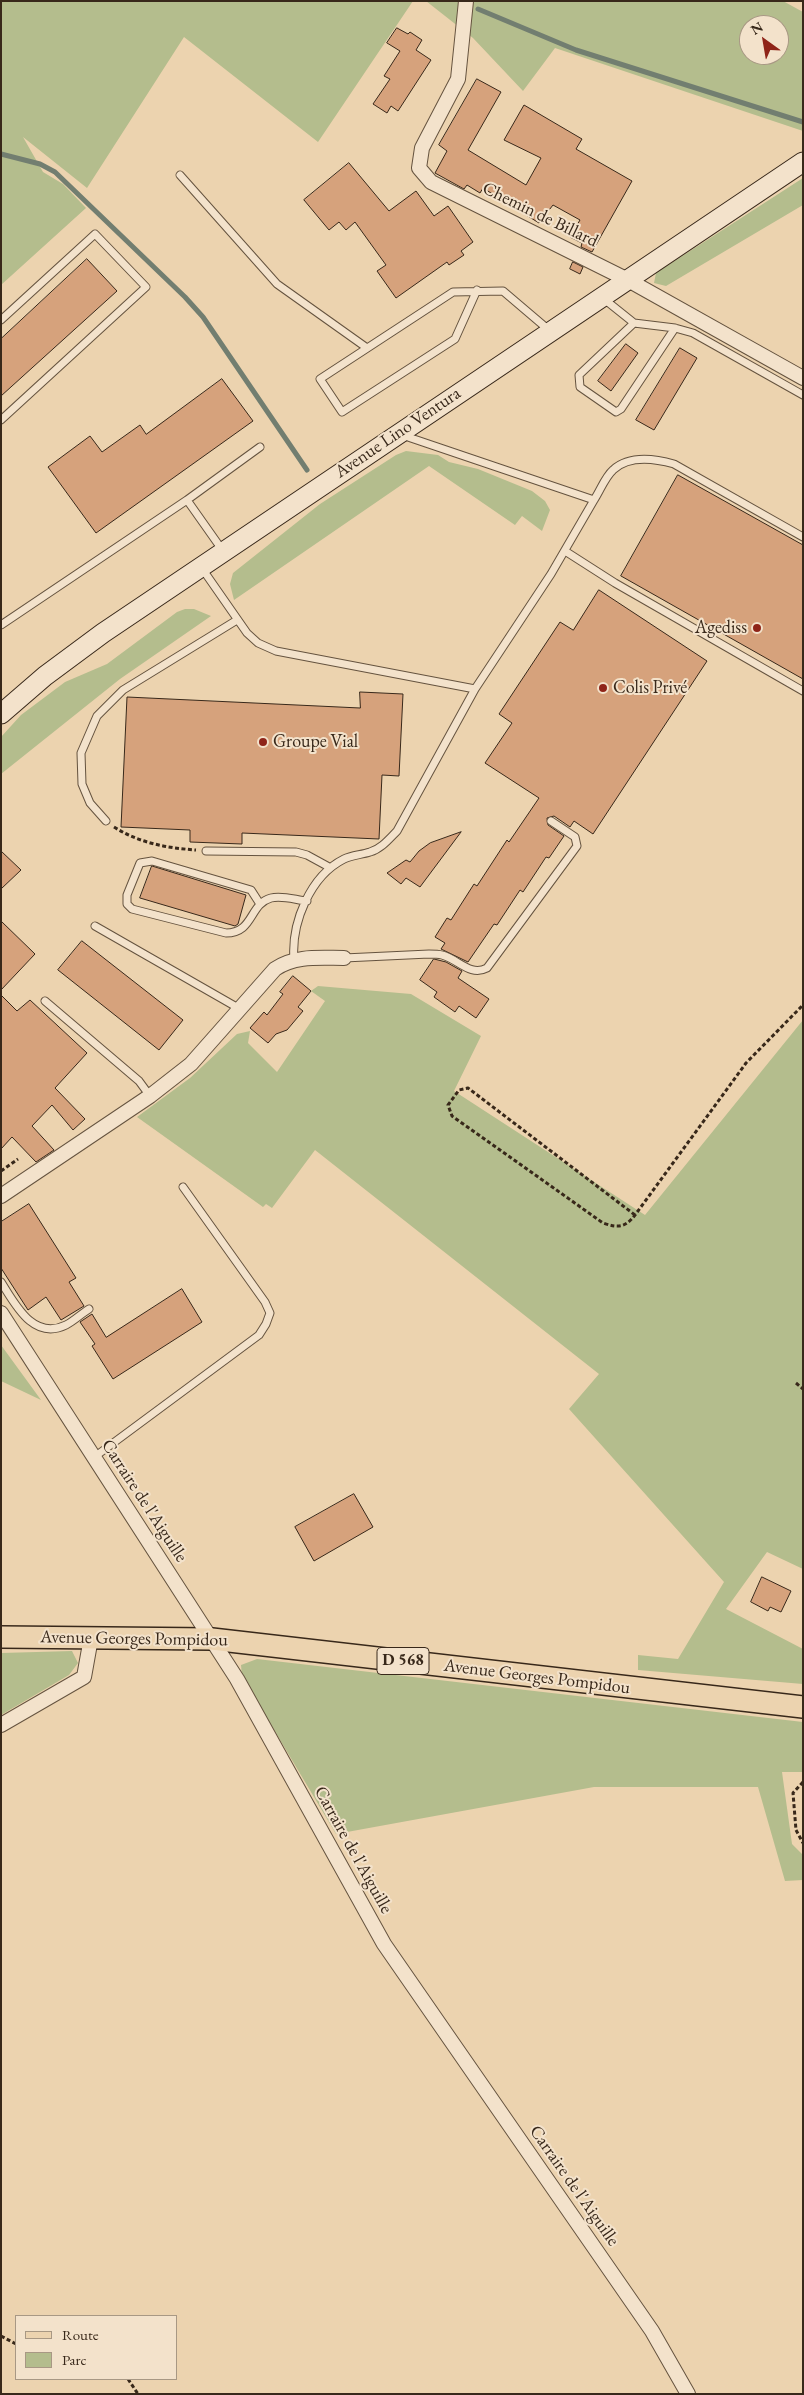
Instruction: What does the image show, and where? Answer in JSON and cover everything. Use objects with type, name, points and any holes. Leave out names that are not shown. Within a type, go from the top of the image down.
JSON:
[{"type":"main road","name":"Avenue Lino Ventura","points":[[1,714],[45,676],[103,633],[803,162]]},
{"type":"main road","name":"Avenue Georges Pompidou","points":[[1,1636],[212,1639],[803,1707]]},
{"type":"street","name":"Chemin de Billard","points":[[466,1],[458,79],[422,148],[419,168],[431,182],[628,280],[803,378]]},
{"type":"street","points":[[1,1196],[150,1096],[191,1064],[275,969],[285,962],[344,958]]},
{"type":"street","name":"Carraire de l'Aiguille","points":[[1,1313],[237,1679],[384,1944],[652,2331],[688,2394]]},
{"type":"street","points":[[1,1725],[84,1676],[91,1638]]},
{"type":"lane","points":[[180,175],[277,284],[367,348]]},
{"type":"lane","points":[[1,320],[95,234],[146,287],[1,420]]},
{"type":"lane","points":[[477,290],[455,338],[342,412],[320,380],[453,292],[477,290],[503,291],[551,331]]},
{"type":"lane","points":[[601,297],[634,323],[675,328],[693,333],[803,395]]},
{"type":"lane","points":[[634,323],[579,375],[580,387],[616,412],[621,409],[675,328]]},
{"type":"lane","points":[[397,434],[594,500]]},
{"type":"lane","points":[[1,625],[187,500],[260,447]]},
{"type":"lane","points":[[294,960],[293,934],[314,884],[330,867],[347,858],[372,851],[386,843],[397,831],[475,689],[565,551],[613,470],[627,462],[658,460],[674,464],[803,537]]},
{"type":"lane","points":[[187,500],[224,552]]},
{"type":"lane","points":[[565,551],[615,583],[803,690]]},
{"type":"lane","points":[[200,567],[236,620],[258,643],[276,651],[475,689]]},
{"type":"lane","points":[[106,821],[90,803],[82,784],[81,753],[97,716],[123,690],[236,620]]},
{"type":"lane","points":[[344,958],[429,954],[443,955],[474,972],[480,972],[487,968],[577,846],[575,837],[551,821]]},
{"type":"lane","points":[[206,851],[296,852],[307,855],[330,867]]},
{"type":"lane","points":[[260,904],[251,890],[152,861],[140,863],[127,895],[127,904],[132,909],[226,933],[236,933],[244,928],[260,904],[269,898],[307,901]]},
{"type":"lane","points":[[95,926],[240,1008]]},
{"type":"lane","points":[[45,1001],[139,1081],[150,1096]]},
{"type":"lane","points":[[93,1458],[259,1335],[270,1313],[265,1302],[183,1187]]},
{"type":"lane","points":[[2,1284],[21,1314],[31,1324],[41,1327],[52,1329],[65,1325],[89,1310]]},
{"type":"path","points":[[106,821],[131,838],[177,849],[206,851]]},
{"type":"path","points":[[635,1215],[468,1088],[459,1090],[448,1105],[452,1116],[603,1223],[616,1228],[628,1224],[635,1215],[746,1063],[803,1005]]},
{"type":"path","points":[[1,1171],[18,1158]]},
{"type":"path","points":[[796,1383],[803,1389]]},
{"type":"path","points":[[803,1782],[793,1793],[796,1830],[803,1843]]},
{"type":"path","points":[[1,2336],[15,2343]]},
{"type":"path","points":[[129,2380],[138,2394]]},
{"type":"green space","points":[[1,1],[413,1],[318,142],[184,37],[87,188],[23,137],[43,172],[63,184],[86,208],[1,285]]},
{"type":"green space","points":[[426,1],[783,1],[803,12],[803,131],[555,48],[523,91],[473,38]]},
{"type":"green space","points":[[803,178],[803,205],[666,286],[654,283],[656,273]]},
{"type":"green space","points":[[406,451],[438,455],[449,462],[478,469],[532,491],[545,501],[550,510],[542,531],[522,516],[515,525],[429,466],[234,600],[230,584],[233,573],[320,504],[396,455]]},
{"type":"green space","points":[[185,609],[194,609],[211,616],[120,679],[1,774],[1,737],[21,715],[65,682],[107,664],[177,612]]},
{"type":"green space","points":[[318,986],[411,994],[481,1036],[454,1091],[645,1215],[803,1020],[803,1569],[767,1552],[726,1609],[803,1649],[803,1684],[638,1670],[638,1655],[678,1659],[724,1582],[569,1409],[599,1374],[315,1150],[272,1208],[266,1204],[263,1207],[137,1117],[190,1078],[237,1034],[250,1031],[248,1043],[277,1072],[325,1001],[311,991]]},
{"type":"green space","points":[[1,1345],[41,1400],[1,1381]]},
{"type":"green space","points":[[72,1651],[78,1663],[69,1675],[1,1715],[1,1653]]},
{"type":"green space","points":[[257,1659],[803,1722],[803,1772],[782,1772],[792,1844],[803,1855],[803,1880],[785,1881],[758,1787],[594,1787],[336,1834],[242,1676],[241,1665]]},
{"type":"building","points":[[397,28],[408,34],[410,32],[422,40],[416,50],[431,60],[398,111],[391,106],[387,113],[373,104],[390,79],[384,76],[400,51],[387,43]]},
{"type":"building","points":[[477,79],[501,92],[468,150],[526,185],[541,158],[504,140],[524,105],[582,139],[576,149],[632,181],[592,252],[581,247],[582,243],[570,237],[580,220],[553,205],[539,223],[483,188],[480,193],[467,185],[464,189],[435,173],[447,151],[439,145]]},
{"type":"building","points":[[349,163],[389,211],[416,191],[434,216],[448,206],[473,242],[461,251],[464,255],[449,265],[447,262],[396,298],[377,271],[386,265],[355,222],[346,230],[339,222],[329,230],[304,200]]},
{"type":"building","points":[[87,259],[117,291],[1,396],[1,339]]},
{"type":"building","points":[[573,262],[583,267],[580,274],[570,269]]},
{"type":"building","points":[[626,344],[638,353],[611,391],[598,381]]},
{"type":"building","points":[[680,348],[697,358],[654,430],[636,420]]},
{"type":"building","points":[[222,379],[253,421],[96,533],[48,467],[90,436],[102,452],[140,425],[146,434]]},
{"type":"building","name":"Agediss","points":[[678,475],[803,545],[803,679],[621,576]]},
{"type":"building","name":"Colis Privé","points":[[599,590],[707,661],[593,834],[574,821],[570,827],[554,816],[547,818],[548,825],[564,836],[549,858],[546,857],[523,892],[520,890],[497,925],[494,924],[468,962],[441,949],[445,943],[435,937],[447,918],[451,920],[474,884],[477,886],[507,840],[509,842],[539,798],[485,763],[512,723],[499,714],[560,622],[573,630]]},
{"type":"building","name":"Groupe Vial","points":[[360,692],[403,694],[399,776],[382,775],[379,839],[242,833],[242,844],[190,842],[190,830],[121,827],[127,697],[360,708]]},
{"type":"building","points":[[461,832],[420,887],[406,878],[401,884],[387,873],[406,860],[410,862],[419,851],[430,843]]},
{"type":"building","points":[[1,851],[21,870],[1,889]]},
{"type":"building","points":[[152,866],[246,895],[238,924],[235,926],[140,898]]},
{"type":"building","points":[[1,921],[35,954],[1,990]]},
{"type":"building","points":[[82,941],[183,1020],[159,1050],[58,970]]},
{"type":"building","points":[[434,959],[446,962],[462,971],[458,978],[489,999],[476,1018],[459,1006],[455,1012],[434,997],[437,992],[420,980]]},
{"type":"building","points":[[293,976],[311,991],[298,1007],[303,1011],[287,1030],[276,1034],[268,1043],[250,1028],[264,1012],[267,1015],[283,994],[280,992]]},
{"type":"building","points":[[1,995],[17,1011],[30,1000],[87,1053],[55,1088],[85,1119],[73,1130],[52,1105],[32,1126],[54,1150],[36,1162],[12,1137],[1,1149]]},
{"type":"building","points":[[29,1204],[76,1278],[69,1282],[84,1306],[61,1320],[46,1297],[28,1310],[1,1268],[1,1222]]},
{"type":"building","points":[[182,1289],[202,1322],[113,1379],[92,1346],[95,1344],[80,1322],[92,1314],[106,1337]]},
{"type":"building","points":[[354,1494],[373,1527],[314,1561],[295,1527]]},
{"type":"building","points":[[762,1577],[791,1591],[781,1612],[770,1607],[768,1611],[751,1602]]},
{"type":"waterway","points":[[478,9],[576,50],[803,122]]},
{"type":"waterway","points":[[1,154],[40,164],[55,172],[185,297],[203,317],[307,470]]},
{"type":"place","name":"Agediss","points":[[757,628]]},
{"type":"place","name":"Colis Privé","points":[[603,688]]},
{"type":"place","name":"Groupe Vial","points":[[263,742]]}]
